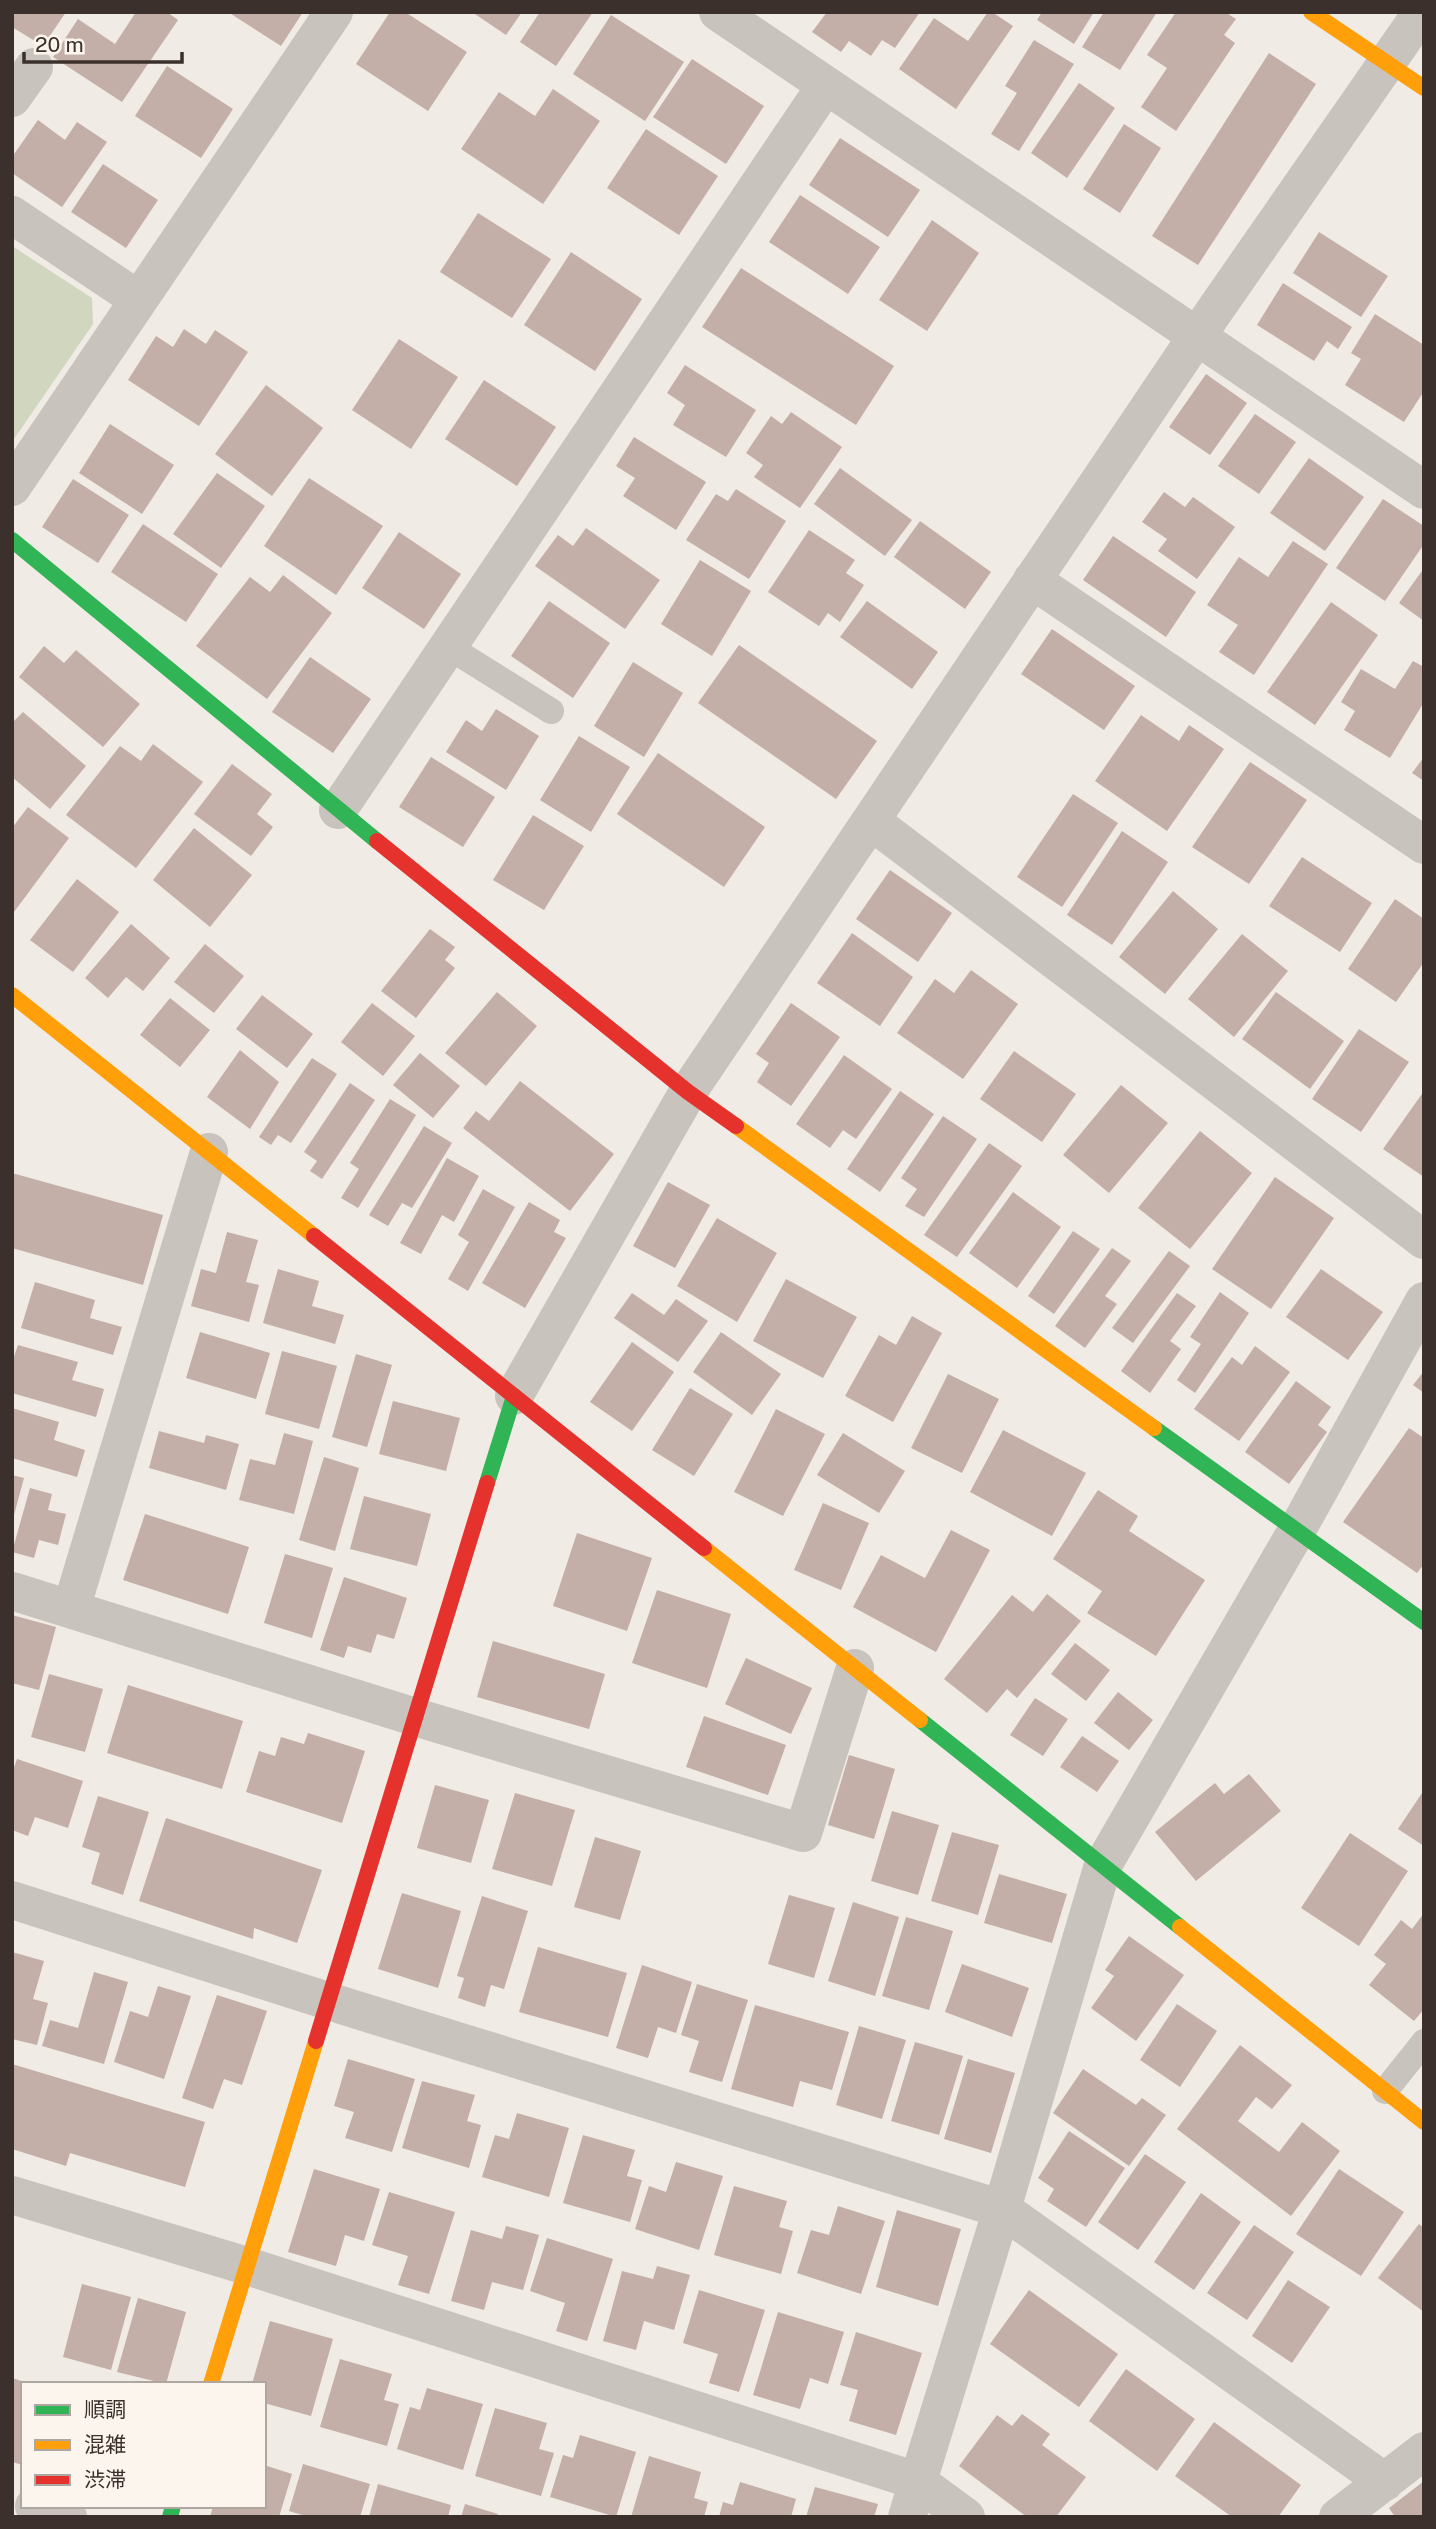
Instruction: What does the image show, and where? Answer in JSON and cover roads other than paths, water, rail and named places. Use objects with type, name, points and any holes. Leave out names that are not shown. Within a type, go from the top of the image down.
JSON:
[{"type":"street","points":[[12,487],[334,12]]},
{"type":"street","points":[[718,12],[1424,489]]},
{"type":"street","points":[[1311,12],[1424,88]]},
{"type":"street","points":[[212,2382],[514,1396],[688,1092],[1197,336],[1422,12]]},
{"type":"street","points":[[12,98],[34,67]]},
{"type":"street","points":[[338,810],[825,85]]},
{"type":"street","points":[[12,215],[139,300]]},
{"type":"street","points":[[12,540],[338,810],[688,1092],[1424,1622]]},
{"type":"street","points":[[1032,580],[1424,845]]},
{"type":"street","points":[[871,821],[1424,1241]]},
{"type":"street","points":[[12,995],[1424,2122]]},
{"type":"street","points":[[71,1609],[209,1152]]},
{"type":"street","points":[[912,2499],[1002,2209],[1103,1866],[1297,1530],[1424,1301]]},
{"type":"street","points":[[12,1591],[415,1717],[803,1833],[855,1668]]},
{"type":"street","points":[[12,1900],[328,2001],[1002,2209],[1385,2482]]},
{"type":"street","points":[[12,2195],[247,2266],[966,2517]]},
{"type":"street","points":[[1338,2517],[1424,2451]]},
{"type":"street","points":[[40,2508],[68,2517]]},
{"type":"lane","points":[[447,646],[551,711]]},
{"type":"lane","points":[[1385,2091],[1424,2042]]}]
